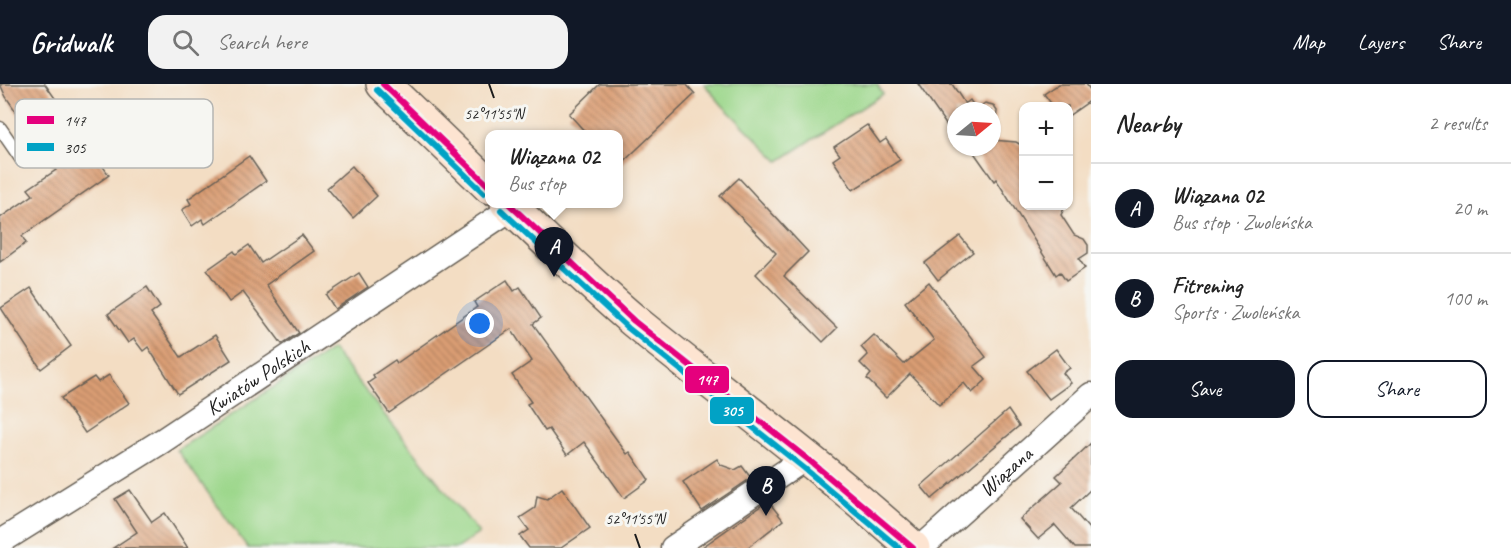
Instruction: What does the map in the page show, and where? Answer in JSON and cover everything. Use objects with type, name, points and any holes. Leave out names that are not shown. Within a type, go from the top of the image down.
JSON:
[{"type":"street","points":[[383,84],[485,182]]},
{"type":"street","name":"Kwiatów Polskich","points":[[0,543],[162,441],[490,208]]},
{"type":"street","points":[[512,208],[580,274],[634,320],[807,456],[913,548]]},
{"type":"street","name":"Wiązana","points":[[921,548],[1091,395]]},
{"type":"street","points":[[673,548],[807,456]]},
{"type":"lane","points":[[0,128],[15,150]]},
{"type":"green space","points":[[704,84],[877,84],[883,94],[779,161]]},
{"type":"green space","points":[[332,349],[479,533],[457,548],[248,548],[177,450]]},
{"type":"building","points":[[0,84],[45,84],[56,99],[15,99],[15,110]]},
{"type":"building","points":[[600,84],[686,84],[695,94],[623,162],[623,130],[583,130],[569,114]]},
{"type":"building","points":[[918,84],[952,84],[964,102],[947,102],[947,126]]},
{"type":"building","points":[[1059,84],[1086,84],[1091,91],[1091,100],[1073,113],[1073,102],[1050,102],[1044,94]]},
{"type":"building","points":[[867,125],[880,143],[886,139],[900,160],[853,190],[833,160],[840,155],[834,147]]},
{"type":"building","points":[[1001,141],[1019,144],[1019,210],[1063,210],[1061,215],[1074,235],[1084,239],[1088,245],[1088,253],[1079,259],[1085,268],[1066,281],[1060,272],[1056,275],[996,179],[994,181],[976,156],[1001,156]]},
{"type":"building","points":[[249,156],[266,181],[205,224],[202,219],[192,226],[182,210],[191,204],[188,199]]},
{"type":"building","points":[[352,166],[377,196],[353,218],[327,188]]},
{"type":"building","points":[[55,168],[104,168],[109,175],[22,236],[26,243],[0,262],[0,218],[33,195],[28,189],[56,170]]},
{"type":"building","points":[[739,178],[808,252],[784,276],[837,328],[823,342],[756,274],[776,253],[720,196]]},
{"type":"building","points":[[302,235],[314,251],[266,285],[299,333],[282,344],[243,292],[229,302],[207,270],[234,251],[236,254],[249,245],[261,263]]},
{"type":"building","points":[[960,236],[973,252],[938,280],[925,263]]},
{"type":"building","points":[[359,273],[368,287],[335,309],[326,295]]},
{"type":"building","points":[[507,280],[514,291],[520,287],[541,318],[533,324],[627,454],[630,452],[649,480],[624,498],[584,442],[567,455],[549,429],[545,431],[527,404],[531,402],[512,375],[532,361],[511,329],[389,413],[368,383],[375,378],[373,375],[395,360],[397,363],[477,307],[474,302]]},
{"type":"building","points":[[929,282],[986,357],[974,366],[986,380],[972,393],[964,383],[939,405],[910,374],[886,398],[867,379],[871,374],[860,363],[868,355],[861,347],[874,335],[904,364],[934,340],[905,302]]},
{"type":"building","points":[[147,287],[160,307],[151,314],[181,357],[215,335],[231,360],[178,394],[148,347],[143,351],[134,339],[128,343],[108,314]]},
{"type":"building","points":[[31,288],[71,346],[41,369],[1,308]]},
{"type":"building","points":[[1056,349],[1070,368],[1063,373],[1071,383],[1049,399],[1027,371]]},
{"type":"building","points":[[109,375],[129,403],[85,433],[61,398],[94,377],[98,382]]},
{"type":"building","points":[[1008,410],[1019,426],[932,499],[921,486]]},
{"type":"building","points":[[1091,443],[1091,489],[1071,508],[1091,531],[1091,548],[1075,548],[1055,525],[1038,539],[1020,519],[1062,482],[1056,476]]},
{"type":"building","points":[[717,459],[721,465],[735,470],[742,466],[751,478],[702,511],[683,482]]},
{"type":"building","points":[[562,488],[590,528],[561,548],[529,548],[520,536],[529,530],[520,518],[535,508],[537,496],[547,499]]},
{"type":"building","points":[[130,490],[152,522],[165,513],[188,548],[113,548],[137,532],[115,499]]},
{"type":"building","points":[[768,501],[783,520],[747,548],[701,548]]},
{"type":"transit line","name":"147","points":[[383,84],[485,182]]},
{"type":"transit line","name":"305","points":[[377,90],[484,193]]},
{"type":"transit line","name":"147","points":[[513,208],[634,321],[810,461],[913,548]]},
{"type":"transit line","name":"305","points":[[501,210],[628,328],[804,468],[899,548]]},
{"type":"place","name":"Wiązana 02","points":[[554,277]]},
{"type":"place","name":"Fitrening","points":[[766,516]]}]
